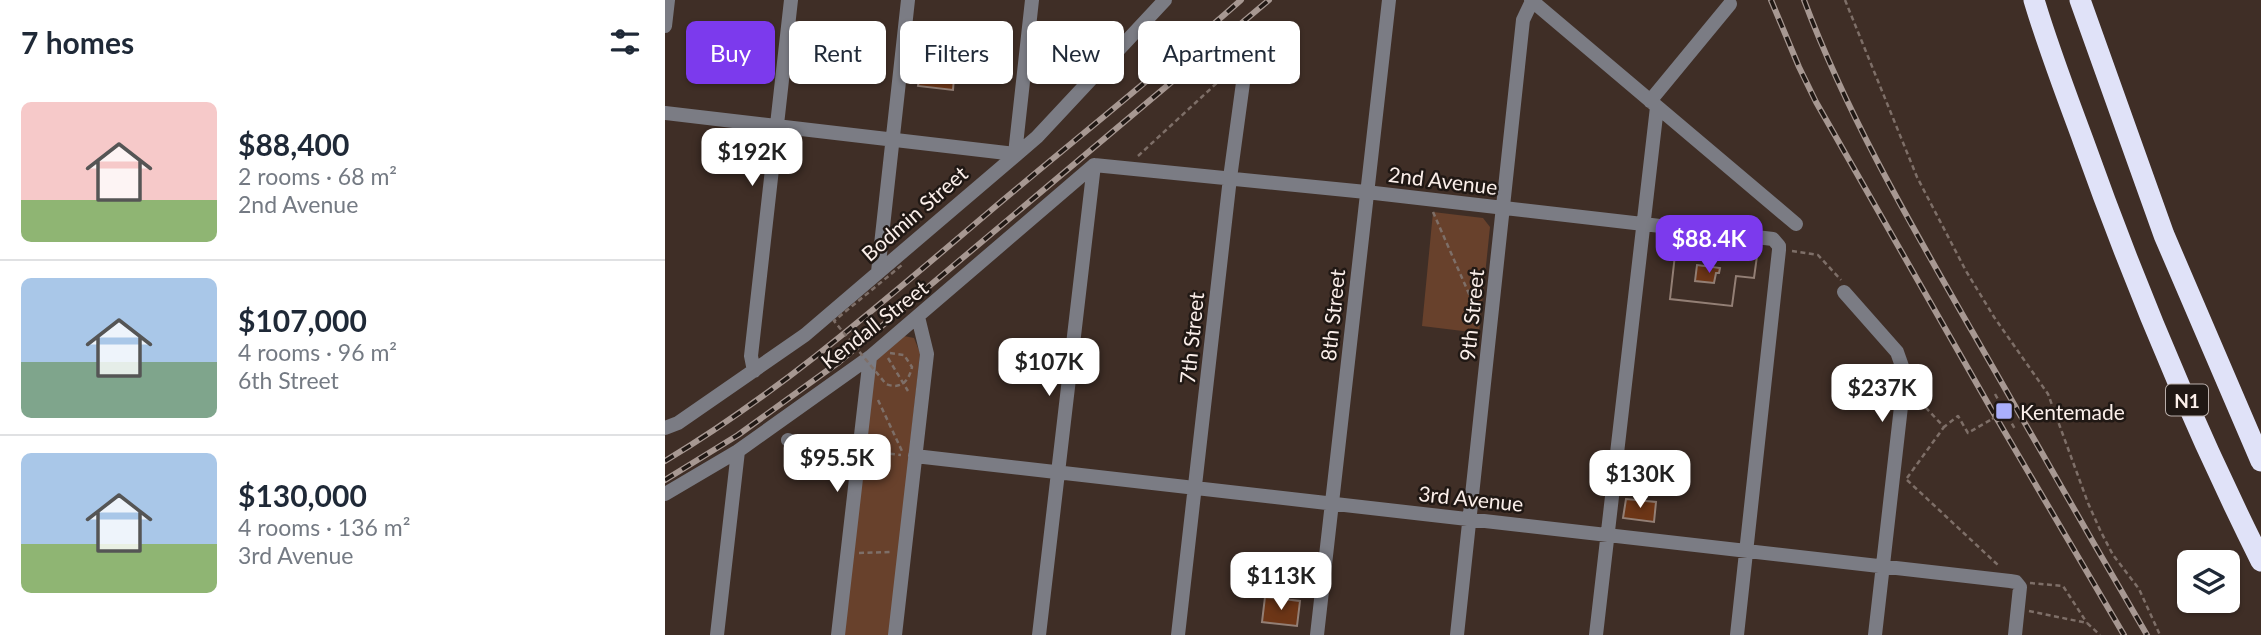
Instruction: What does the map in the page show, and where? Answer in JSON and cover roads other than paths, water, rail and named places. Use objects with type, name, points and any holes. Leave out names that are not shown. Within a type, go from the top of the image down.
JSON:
[{"type":"highway","name":"N1","points":[[2034,0],[2118,237],[2175,374],[2236,512],[2261,561]]},
{"type":"highway","name":"N1","points":[[2080,0],[2164,235],[2261,461]]},
{"type":"street","points":[[665,26],[668,0]]},
{"type":"street","points":[[754,371],[751,356],[791,0]]},
{"type":"street","points":[[878,271],[908,0]]},
{"type":"street","points":[[665,113],[1015,154],[1032,0]]},
{"type":"street","name":"Bodmin Street","points":[[665,428],[678,424],[805,335],[1037,137],[1165,0]]},
{"type":"street","name":"8th Street","points":[[1317,635],[1389,0]]},
{"type":"street","points":[[1531,1],[1796,224]]},
{"type":"street","name":"9th Street","points":[[1457,635],[1523,20],[1531,1]]},
{"type":"street","points":[[1596,635],[1653,104],[1730,4]]},
{"type":"street","name":"7th Street","points":[[1178,635],[1242,84]]},
{"type":"street","points":[[1039,635],[1094,165]]},
{"type":"street","name":"2nd Avenue","points":[[1094,165],[1642,223],[1769,238],[1777,242],[1783,250],[1746,551]]},
{"type":"street","name":"Kendall Street","points":[[665,494],[738,450],[878,356],[918,317],[1094,165]]},
{"type":"street","points":[[1845,289],[1897,352],[1903,369],[1875,635]]},
{"type":"street","points":[[895,635],[927,354],[918,317]]},
{"type":"street","points":[[838,635],[866,391],[878,356]]},
{"type":"street","points":[[788,440],[859,450]]},
{"type":"street","points":[[717,635],[738,450]]},
{"type":"street","name":"3rd Avenue","points":[[915,456],[1883,566],[2018,585],[2015,635]]},
{"type":"street","points":[[1737,635],[1746,551]]},
{"type":"railway","points":[[665,461],[792,375],[872,311],[1241,0]]},
{"type":"railway","points":[[665,480],[738,435],[839,362],[1269,0]]},
{"type":"railway","points":[[1771,0],[1816,102],[2124,635]]},
{"type":"railway","points":[[1804,0],[1840,86],[1903,210],[2147,635]]},
{"type":"place","name":"Kentemade","points":[[2004,411]]}]
